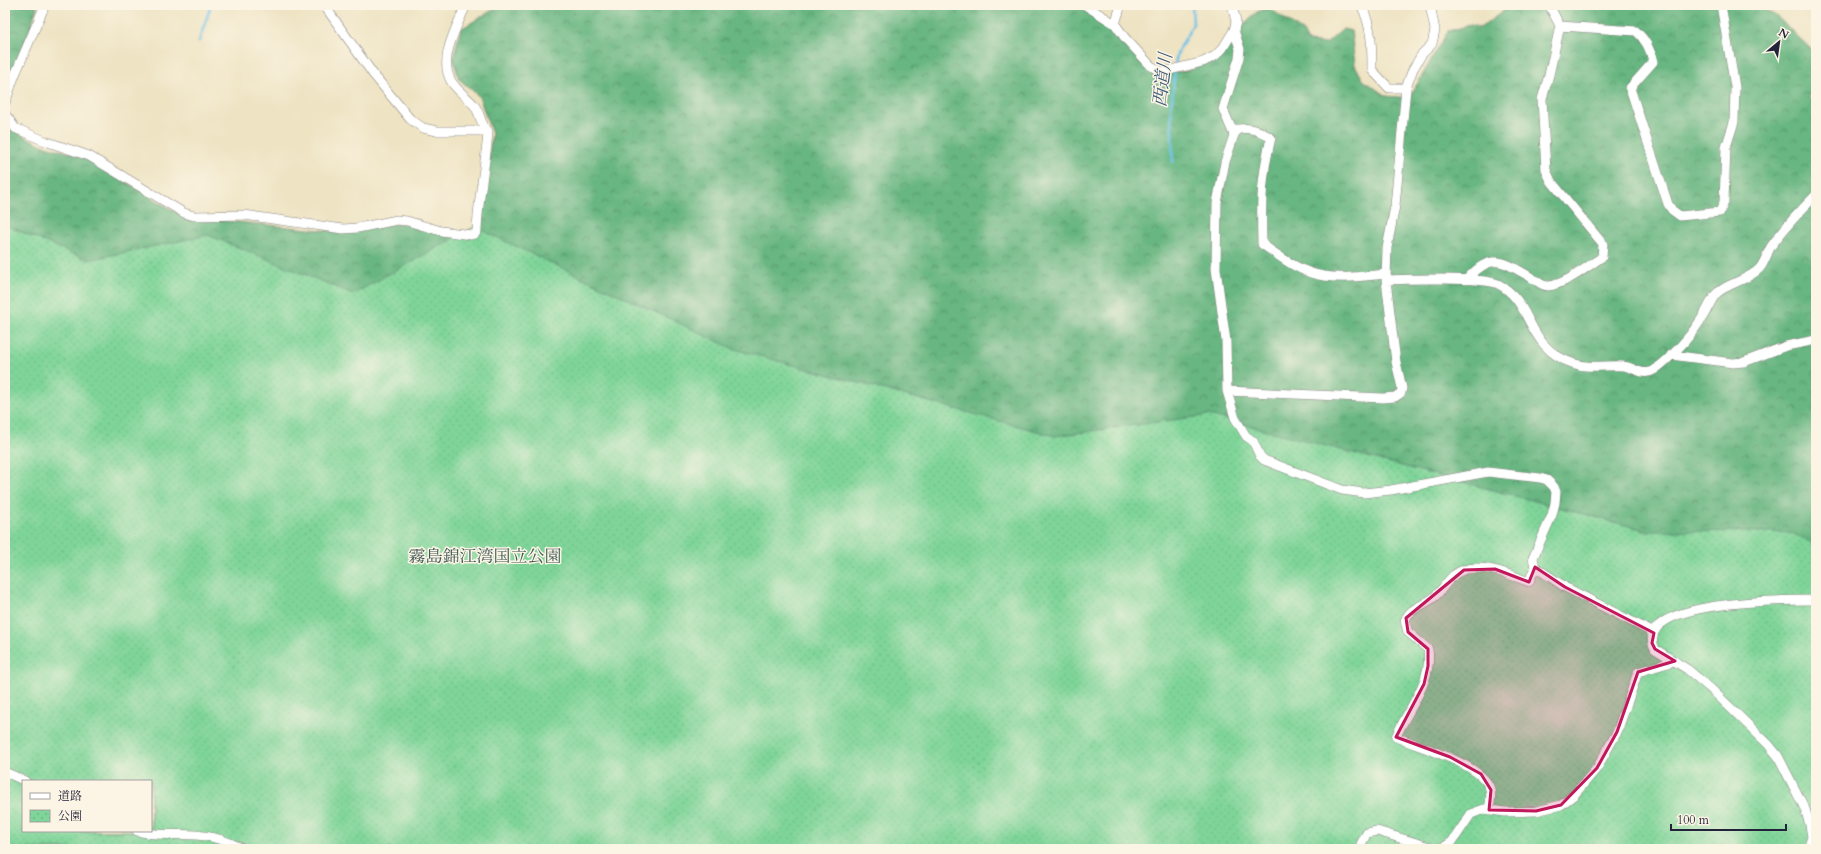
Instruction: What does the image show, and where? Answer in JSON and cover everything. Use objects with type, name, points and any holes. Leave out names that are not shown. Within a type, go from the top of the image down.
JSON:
[{"type":"street","points":[[5,103],[44,5]]},
{"type":"street","points":[[324,5],[373,74],[410,119],[423,128],[436,132],[488,131]]},
{"type":"street","points":[[466,5],[450,45],[446,67],[451,82],[477,110],[482,127],[488,131]]},
{"type":"street","points":[[1085,5],[1115,24],[1125,38],[1151,66],[1162,72],[1203,62],[1215,56],[1223,48],[1234,30],[1236,22],[1232,5]]},
{"type":"street","points":[[1115,24],[1121,5]]},
{"type":"street","points":[[1361,5],[1367,17],[1371,37],[1372,70],[1389,88],[1406,88]]},
{"type":"street","points":[[1227,391],[1383,398],[1398,396],[1402,388],[1396,362],[1386,277],[1387,248],[1395,206],[1406,88],[1413,69],[1422,54],[1432,44],[1435,30],[1430,5]]},
{"type":"street","points":[[1466,280],[1478,267],[1488,262],[1497,260],[1517,269],[1544,285],[1549,286],[1560,283],[1602,257],[1604,244],[1551,181],[1546,170],[1542,99],[1560,26],[1549,5]]},
{"type":"street","points":[[1560,26],[1636,31],[1643,37],[1652,50],[1653,62],[1630,88],[1668,204],[1672,210],[1680,216],[1720,212],[1724,202],[1726,147],[1734,122],[1735,87],[1721,5]]},
{"type":"street","points":[[1234,30],[1240,49],[1239,58],[1223,109],[1234,135]]},
{"type":"street","points":[[5,114],[15,128],[45,141],[89,156],[176,210],[194,216],[244,215],[343,229],[358,228],[397,220],[407,221],[441,231],[471,235],[475,234],[477,231],[478,205],[486,162],[488,131]]},
{"type":"street","points":[[1489,810],[1491,790],[1481,774],[1450,757],[1396,737],[1401,723],[1424,684],[1428,666],[1428,649],[1408,632],[1405,621],[1412,610],[1431,600],[1455,575],[1464,570],[1495,569],[1529,582],[1535,567],[1533,558],[1552,515],[1556,492],[1554,487],[1547,480],[1488,472],[1391,490],[1364,493],[1342,490],[1283,468],[1262,458],[1253,441],[1246,436],[1235,418],[1227,391],[1226,341],[1216,269],[1217,203],[1225,162],[1234,135],[1238,128],[1249,127],[1271,138],[1263,173],[1260,198],[1262,244],[1279,256],[1308,272],[1324,276],[1466,280],[1496,283],[1511,292],[1520,304],[1537,338],[1547,350],[1571,363],[1586,367],[1623,366],[1640,372],[1649,372],[1656,369],[1698,325],[1716,294],[1759,269],[1771,246],[1802,209],[1816,195]]},
{"type":"street","points":[[1671,355],[1722,363],[1744,362],[1786,346],[1816,340]]},
{"type":"street","points":[[1535,567],[1565,587],[1654,633]]},
{"type":"street","points":[[1808,849],[1812,837],[1805,809],[1778,756],[1768,744],[1711,689],[1674,661],[1655,649],[1652,643],[1654,633],[1665,620],[1686,612],[1727,604],[1766,600],[1816,600]]},
{"type":"street","points":[[1441,849],[1452,842],[1471,814],[1484,809],[1505,812],[1536,811],[1561,805],[1574,795],[1597,768],[1617,732],[1638,672],[1674,661]]},
{"type":"street","points":[[5,772],[24,780]]},
{"type":"street","points":[[1361,849],[1367,833],[1372,831],[1377,831],[1436,849]]},
{"type":"street","points":[[144,832],[209,837],[226,841],[243,849]]},
{"type":"street","points":[[1559,849],[1592,849]]},
{"type":"highlighted area","points":[[1535,567],[1565,587],[1654,633],[1652,643],[1655,649],[1675,661],[1638,672],[1617,732],[1597,768],[1561,805],[1536,811],[1489,810],[1491,790],[1481,774],[1450,757],[1396,737],[1424,684],[1428,666],[1428,649],[1408,632],[1406,618],[1464,570],[1495,569],[1529,582]]},
{"type":"green space","points":[[5,5],[35,5],[37,7],[27,38],[5,90]]},
{"type":"green space","name":"霧島錦江湾国立公園","points":[[501,5],[1083,5],[1119,34],[1144,67],[1161,73],[1186,71],[1209,62],[1236,31],[1257,12],[1269,8],[1303,32],[1308,42],[1326,44],[1343,29],[1351,31],[1355,65],[1363,80],[1386,96],[1409,98],[1448,31],[1471,25],[1480,28],[1512,5],[1755,5],[1776,16],[1816,54],[1816,65],[1809,97],[1816,107],[1816,849],[5,849],[5,127],[42,145],[78,155],[96,164],[184,217],[342,232],[382,225],[409,223],[478,238],[492,134],[479,96],[459,79],[453,58],[461,29]]},
{"type":"green space","name":"霧島錦江湾国立公園","points":[[5,225],[88,260],[208,235],[353,294],[475,227],[734,349],[1055,436],[1209,415],[1648,531],[1790,532],[1816,545],[1816,849],[5,849]]},
{"type":"waterway","points":[[199,41],[211,5]]},
{"type":"waterway","name":"西道川","points":[[1175,66],[1177,54],[1193,24],[1192,5]]},
{"type":"waterway","name":"西道川","points":[[1173,162],[1171,109],[1175,71]]}]
